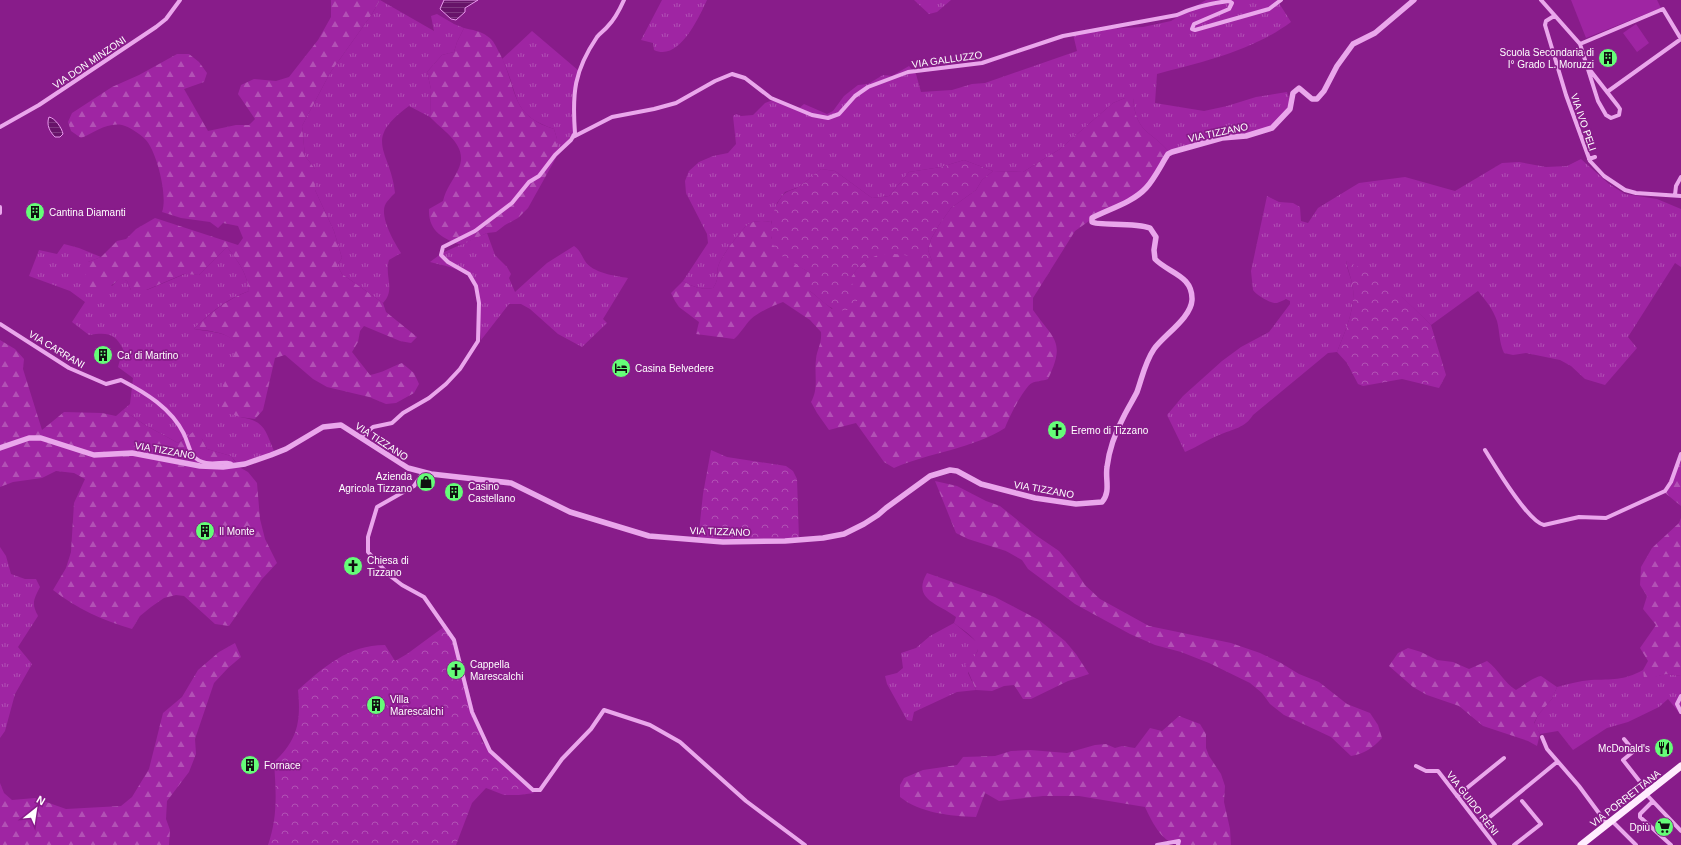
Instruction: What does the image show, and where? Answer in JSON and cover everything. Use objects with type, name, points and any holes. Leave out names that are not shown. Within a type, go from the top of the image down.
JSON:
[{"type":"main road","name":"VIA PORRETTANA","points":[[1581,845],[1681,766]]},
{"type":"street","name":"VIA DON MINZONI","points":[[0,127],[39,105],[156,27],[166,19],[180,0]]},
{"type":"street","points":[[361,437],[373,427],[392,423],[403,414],[429,398],[446,384],[464,364],[478,341],[479,303],[476,286],[469,274],[448,262],[441,255],[443,247],[474,231],[512,203],[529,182],[539,176],[555,155],[573,137],[575,133],[573,99],[578,73],[598,35],[609,26],[624,0]]},
{"type":"street","name":"VIA GALLUZZO","points":[[573,137],[612,117],[676,103],[715,81],[732,74],[745,78],[771,98],[812,115],[828,118],[839,114],[855,96],[868,86],[908,72],[982,63],[1063,36],[1177,15],[1190,8],[1218,2],[1229,1],[1232,3],[1229,9],[1194,24],[1192,29],[1195,30],[1269,9],[1281,0]]},
{"type":"street","name":"VIA TIZZANO","points":[[0,448],[29,438],[41,438],[94,455],[132,453],[212,467],[233,466],[245,464],[286,449],[323,427],[341,425],[361,437],[393,460],[408,468],[424,473],[511,482],[570,512],[649,536],[723,542],[785,541],[823,538],[844,534],[869,521],[930,476],[950,470],[957,471],[981,484],[1034,498],[1076,504],[1102,502],[1108,491],[1105,476],[1112,445],[1121,421],[1137,392],[1149,357],[1159,343],[1185,315],[1191,305],[1192,293],[1184,279],[1156,259],[1154,253],[1156,237],[1150,228],[1130,224],[1097,224],[1092,222],[1092,218],[1132,199],[1141,192],[1154,177],[1168,154],[1222,138],[1246,136],[1272,128],[1290,109],[1293,93],[1299,88],[1312,99],[1317,99],[1324,91],[1341,60],[1354,44],[1375,33],[1414,0]]},
{"type":"street","points":[[1541,0],[1580,44],[1586,65],[1598,101],[1606,115],[1611,118],[1619,115],[1620,109],[1586,65]]},
{"type":"street","points":[[1580,44],[1663,9],[1681,39],[1607,92]]},
{"type":"street","name":"VIA IVO PELI","points":[[1554,16],[1546,21],[1545,25],[1589,159],[1604,176],[1625,190],[1636,193],[1681,196]]},
{"type":"street","points":[[1589,159],[1595,157]]},
{"type":"street","points":[[1675,195],[1676,186],[1681,177]]},
{"type":"street","points":[[0,207],[0,213]]},
{"type":"street","name":"VIA CARRANI","points":[[0,324],[78,373],[106,384],[121,380],[151,396],[167,411],[179,426],[195,459],[200,462],[210,464],[228,462],[233,466]]},
{"type":"street","points":[[0,451],[7,446]]},
{"type":"street","points":[[1485,450],[1507,485],[1530,515],[1539,524],[1544,525],[1579,517],[1606,518],[1665,491],[1681,454]]},
{"type":"street","points":[[424,473],[414,486],[377,507],[368,537],[368,552],[389,575],[402,585],[424,597],[454,640],[472,712],[490,751],[533,790],[540,790],[562,760],[591,729],[604,710],[650,725],[680,742],[746,801],[805,845]]},
{"type":"street","points":[[1681,696],[1677,704],[1681,712]]},
{"type":"street","points":[[1542,737],[1547,749],[1579,786],[1594,807],[1636,845]]},
{"type":"street","points":[[1624,739],[1634,751],[1623,760],[1652,802],[1681,831]]},
{"type":"street","points":[[1457,796],[1504,758]]},
{"type":"street","points":[[1480,825],[1557,762]]},
{"type":"street","name":"VIA GUIDO RENI","points":[[1416,766],[1426,771],[1438,771],[1495,845]]},
{"type":"street","points":[[1514,845],[1541,824],[1522,801]]},
{"type":"street","points":[[1652,802],[1640,814],[1640,817],[1671,845]]},
{"type":"street","points":[[1157,845],[1179,841],[1178,845]]},
{"type":"green space","points":[[331,0],[380,0],[372,14],[330,73],[302,126],[305,156],[315,169],[315,190],[334,231],[342,258],[337,265],[342,274],[383,303],[386,312],[417,337],[411,343],[400,341],[364,326],[360,331],[358,342],[352,352],[370,375],[402,363],[414,373],[419,384],[414,393],[396,403],[386,404],[369,397],[327,387],[313,379],[285,355],[275,358],[263,410],[255,419],[240,417],[218,410],[224,384],[237,344],[228,336],[223,334],[194,329],[219,307],[233,298],[249,291],[244,273],[227,247],[199,275],[184,274],[139,293],[131,290],[127,281],[120,279],[102,292],[92,291],[88,284],[86,274],[88,262],[101,257],[117,241],[126,239],[136,229],[155,218],[238,245],[243,238],[238,226],[223,223],[218,228],[210,222],[181,218],[162,212],[164,196],[160,174],[154,153],[145,139],[128,127],[116,124],[101,128],[81,138],[71,131],[68,122],[72,113],[112,87],[139,75],[177,54],[189,54],[199,62],[207,73],[204,82],[184,89],[208,131],[236,125],[249,125],[255,119],[238,94],[241,85],[254,79],[276,81],[289,77],[318,40],[331,17]]},
{"type":"green space","points":[[380,0],[434,31],[431,16],[437,14],[464,28],[454,52],[442,55],[427,72],[431,89],[430,117],[409,106],[394,118],[386,128],[382,138],[382,146],[395,193],[385,205],[384,216],[388,230],[401,253],[389,260],[389,293],[383,303],[342,274],[337,265],[342,258],[334,231],[315,190],[315,169],[305,156],[302,126],[330,73],[372,14]]},
{"type":"green space","points":[[662,0],[707,0],[699,17],[687,36],[672,50],[663,52],[654,50],[653,43],[641,40]]},
{"type":"green space","points":[[914,0],[951,0],[937,12],[929,14]]},
{"type":"green space","points":[[1206,0],[1277,0],[1291,22],[1260,41],[1244,48],[1209,60],[1157,74],[1155,103],[1204,111],[1256,97],[1287,92],[1290,102],[1287,113],[1271,127],[1170,153],[1141,125],[1137,119],[1133,98],[1125,98],[1113,103],[1060,149],[1023,172],[993,171],[964,160],[941,167],[909,172],[889,196],[872,198],[835,171],[821,169],[799,187],[785,192],[777,203],[774,217],[771,222],[763,221],[749,224],[732,242],[718,267],[717,280],[713,288],[697,288],[683,281],[708,243],[707,234],[686,193],[685,181],[689,171],[699,162],[713,156],[728,153],[736,144],[733,116],[736,114],[741,116],[753,115],[765,103],[773,100],[797,110],[804,104],[827,114],[833,111],[844,96],[858,85],[868,84],[883,75],[892,76],[909,66],[916,74],[921,92],[952,90],[972,84],[985,83],[1077,51],[1073,34],[1105,29],[1143,27],[1171,21]]},
{"type":"green space","points":[[1571,0],[1657,0],[1661,8],[1586,38]]},
{"type":"green space","points":[[1636,24],[1649,43],[1637,52],[1623,33]]},
{"type":"green space","points":[[464,28],[482,33],[493,42],[506,67],[513,89],[522,108],[529,116],[539,123],[554,129],[557,139],[557,156],[528,208],[518,218],[496,232],[487,233],[461,245],[448,240],[438,233],[429,217],[429,209],[443,201],[446,192],[458,170],[461,161],[461,154],[454,140],[430,117],[431,89],[427,72],[442,55],[454,52]]},
{"type":"green space","points":[[532,31],[579,71],[574,86],[572,101],[574,132],[557,156],[557,139],[554,129],[529,117],[523,109],[518,102],[508,71],[502,59]]},
{"type":"green space","points":[[1125,98],[1133,98],[1137,119],[1141,125],[1170,153],[1149,185],[1135,199],[1103,211],[1075,231],[1033,298],[1033,310],[1052,335],[1057,348],[1056,356],[1048,379],[1032,383],[1025,390],[1005,428],[980,441],[921,458],[894,468],[884,462],[856,423],[829,430],[817,413],[811,402],[815,392],[816,359],[821,340],[821,332],[810,320],[783,302],[754,316],[734,339],[696,334],[699,322],[679,307],[671,293],[683,281],[697,288],[713,288],[717,280],[719,264],[737,236],[749,224],[757,221],[766,221],[771,222],[771,238],[799,266],[810,273],[810,291],[832,309],[853,274],[867,260],[876,255],[886,252],[897,252],[932,261],[928,250],[931,239],[939,225],[951,208],[976,190],[982,180],[993,171],[1023,172],[1060,149],[1113,103]]},
{"type":"green space","points":[[1581,159],[1609,184],[1625,194],[1657,199],[1681,209],[1681,267],[1675,263],[1628,337],[1637,348],[1605,385],[1585,379],[1571,366],[1560,360],[1526,353],[1513,355],[1504,353],[1501,345],[1497,321],[1489,305],[1478,291],[1431,325],[1402,297],[1346,261],[1352,282],[1353,297],[1349,321],[1337,352],[1328,353],[1253,415],[1246,423],[1185,452],[1167,415],[1183,396],[1222,361],[1241,347],[1269,332],[1290,304],[1290,301],[1286,299],[1277,303],[1268,301],[1260,297],[1253,290],[1251,271],[1267,196],[1279,202],[1293,203],[1300,207],[1301,221],[1308,223],[1318,208],[1359,183],[1405,177],[1455,191],[1502,163],[1519,162],[1546,167],[1567,166]]},
{"type":"green space","points":[[964,160],[993,171],[982,180],[976,190],[951,208],[939,225],[931,239],[928,250],[932,261],[897,254],[886,254],[867,260],[858,268],[850,279],[858,296],[856,307],[842,311],[831,308],[810,291],[810,273],[784,258],[773,245],[771,230],[773,214],[780,199],[784,194],[798,187],[821,169],[835,171],[872,198],[889,196],[909,172],[941,167]]},
{"type":"green space","points":[[487,233],[495,255],[507,267],[511,274],[509,278],[515,292],[547,263],[574,246],[580,251],[588,265],[593,268],[605,273],[628,278],[603,319],[607,323],[582,347],[558,334],[530,309],[521,304],[509,304],[481,340],[475,284],[467,275],[461,272],[430,262],[442,253]]},
{"type":"green space","points":[[64,244],[101,257],[88,262],[112,286],[120,278],[127,281],[131,290],[147,290],[185,274],[199,275],[227,247],[244,273],[249,291],[233,298],[219,307],[194,329],[223,334],[238,344],[233,358],[240,417],[255,421],[263,428],[274,451],[240,467],[231,456],[207,449],[202,439],[186,436],[178,443],[145,425],[123,410],[130,404],[133,378],[118,367],[123,349],[120,344],[110,335],[89,335],[72,322],[85,302],[70,291],[29,276],[39,250],[57,254]]},
{"type":"green space","points":[[1346,261],[1384,279],[1431,325],[1446,375],[1439,388],[1402,379],[1363,386],[1358,384],[1347,363],[1337,352],[1349,321],[1353,297],[1352,282]]},
{"type":"green space","points":[[0,340],[15,349],[24,359],[23,369],[42,430],[64,412],[102,413],[116,416],[123,410],[145,425],[178,443],[193,432],[202,439],[207,449],[231,456],[239,467],[248,472],[257,483],[260,519],[265,539],[277,563],[262,579],[229,626],[215,624],[184,596],[176,595],[164,598],[151,607],[140,616],[132,629],[110,622],[90,613],[71,603],[53,590],[66,568],[71,552],[74,503],[85,479],[74,473],[56,471],[42,478],[13,482],[0,487]]},
{"type":"green space","points":[[711,450],[727,457],[786,466],[793,471],[797,479],[799,539],[698,541],[703,494]]},
{"type":"green space","points":[[1678,461],[1681,463],[1681,506],[1664,492]]},
{"type":"green space","points":[[935,481],[957,486],[986,501],[1000,506],[1037,536],[1059,551],[1085,585],[1100,599],[1149,626],[1231,643],[1260,653],[1281,663],[1299,674],[1319,682],[1347,704],[1370,713],[1378,725],[1382,738],[1368,750],[1351,756],[1331,737],[1284,715],[1270,704],[1262,693],[1250,683],[1209,663],[1181,652],[1155,645],[1130,634],[1075,604],[1028,569],[1022,560],[1006,551],[968,539],[956,533]]},
{"type":"green space","points":[[1681,518],[1681,676],[1666,674],[1644,680],[1643,670],[1648,661],[1640,648],[1656,625],[1643,609],[1647,596],[1640,585],[1641,567],[1652,548],[1679,523]]},
{"type":"green space","points":[[0,547],[6,556],[11,574],[25,579],[36,579],[40,587],[34,601],[38,616],[18,647],[32,664],[15,694],[5,731],[0,738]]},
{"type":"green space","points":[[927,573],[995,597],[1039,620],[1065,641],[1076,654],[1089,674],[1068,681],[1031,699],[1023,699],[1014,685],[1004,686],[992,691],[976,690],[965,664],[973,658],[977,652],[978,647],[976,642],[967,632],[954,623],[956,617],[925,595],[923,582]]},
{"type":"green space","points":[[954,623],[977,642],[979,647],[968,673],[976,690],[957,692],[914,712],[912,721],[907,720],[887,684],[885,676],[897,673],[903,668],[901,653],[916,648],[930,636]]},
{"type":"green space","points":[[445,626],[461,661],[482,742],[499,756],[534,793],[504,795],[486,788],[472,803],[456,845],[268,845],[275,814],[276,794],[274,762],[288,746],[296,729],[299,711],[298,690],[317,673],[348,653],[372,646],[385,645],[395,661]]},
{"type":"green space","points":[[235,643],[241,657],[214,683],[195,739],[196,754],[189,772],[167,801],[166,819],[170,830],[169,845],[0,845],[0,783],[4,793],[12,800],[35,798],[66,809],[121,806],[132,797],[149,769],[163,713],[182,697],[198,670],[219,652]]},
{"type":"green space","points":[[1408,648],[1421,652],[1437,660],[1453,662],[1469,669],[1487,661],[1508,684],[1516,690],[1531,680],[1541,676],[1557,687],[1552,699],[1538,715],[1534,723],[1540,734],[1537,746],[1528,741],[1483,726],[1459,706],[1427,695],[1413,687],[1389,666],[1398,653]]},
{"type":"green space","points":[[1643,670],[1644,679],[1666,674],[1681,676],[1681,715],[1668,699],[1659,707],[1628,722],[1607,728],[1573,750],[1558,731],[1540,734],[1534,724],[1538,715],[1552,699],[1557,687],[1587,680],[1623,678]]},
{"type":"green space","points":[[1179,716],[1200,724],[1206,734],[1206,748],[1209,756],[1221,774],[1225,786],[1224,802],[1230,829],[1231,845],[1177,845],[1171,843],[1161,835],[1145,807],[1079,796],[1043,796],[999,801],[985,793],[976,817],[936,813],[917,807],[900,797],[900,785],[904,778],[923,770],[957,765],[963,757],[995,756],[1011,751],[1030,750],[1067,753],[1095,745],[1106,744],[1115,748],[1122,746],[1135,748],[1150,728],[1162,731]]},
{"type":"shaded area","points":[[444,0],[478,0],[465,8],[465,12],[456,20],[451,19],[440,9]]},
{"type":"shaded area","points":[[49,117],[56,121],[61,129],[63,134],[60,137],[55,137],[50,131],[48,126]]},
{"type":"place","name":"Scuola Secondaria di I° Grado L. Moruzzi","points":[[1608,58]]},
{"type":"place","name":"Cantina Diamanti","points":[[35,212]]},
{"type":"place","name":"Ca' di Martino","points":[[103,355]]},
{"type":"place","name":"Casina Belvedere","points":[[621,368]]},
{"type":"place","name":"Eremo di Tizzano","points":[[1057,430]]},
{"type":"place","name":"Azienda Agricola Tizzano","points":[[426,482]]},
{"type":"place","name":"Casino Castellano","points":[[454,492]]},
{"type":"place","name":"Il Monte","points":[[205,531]]},
{"type":"place","name":"Chiesa di Tizzano","points":[[353,566]]},
{"type":"place","name":"Cappella Marescalchi","points":[[456,670]]},
{"type":"place","name":"Villa Marescalchi","points":[[376,705]]},
{"type":"place","name":"McDonald's","points":[[1664,748]]},
{"type":"place","name":"Fornace","points":[[250,765]]},
{"type":"place","name":"Dpiù","points":[[1664,827]]}]
